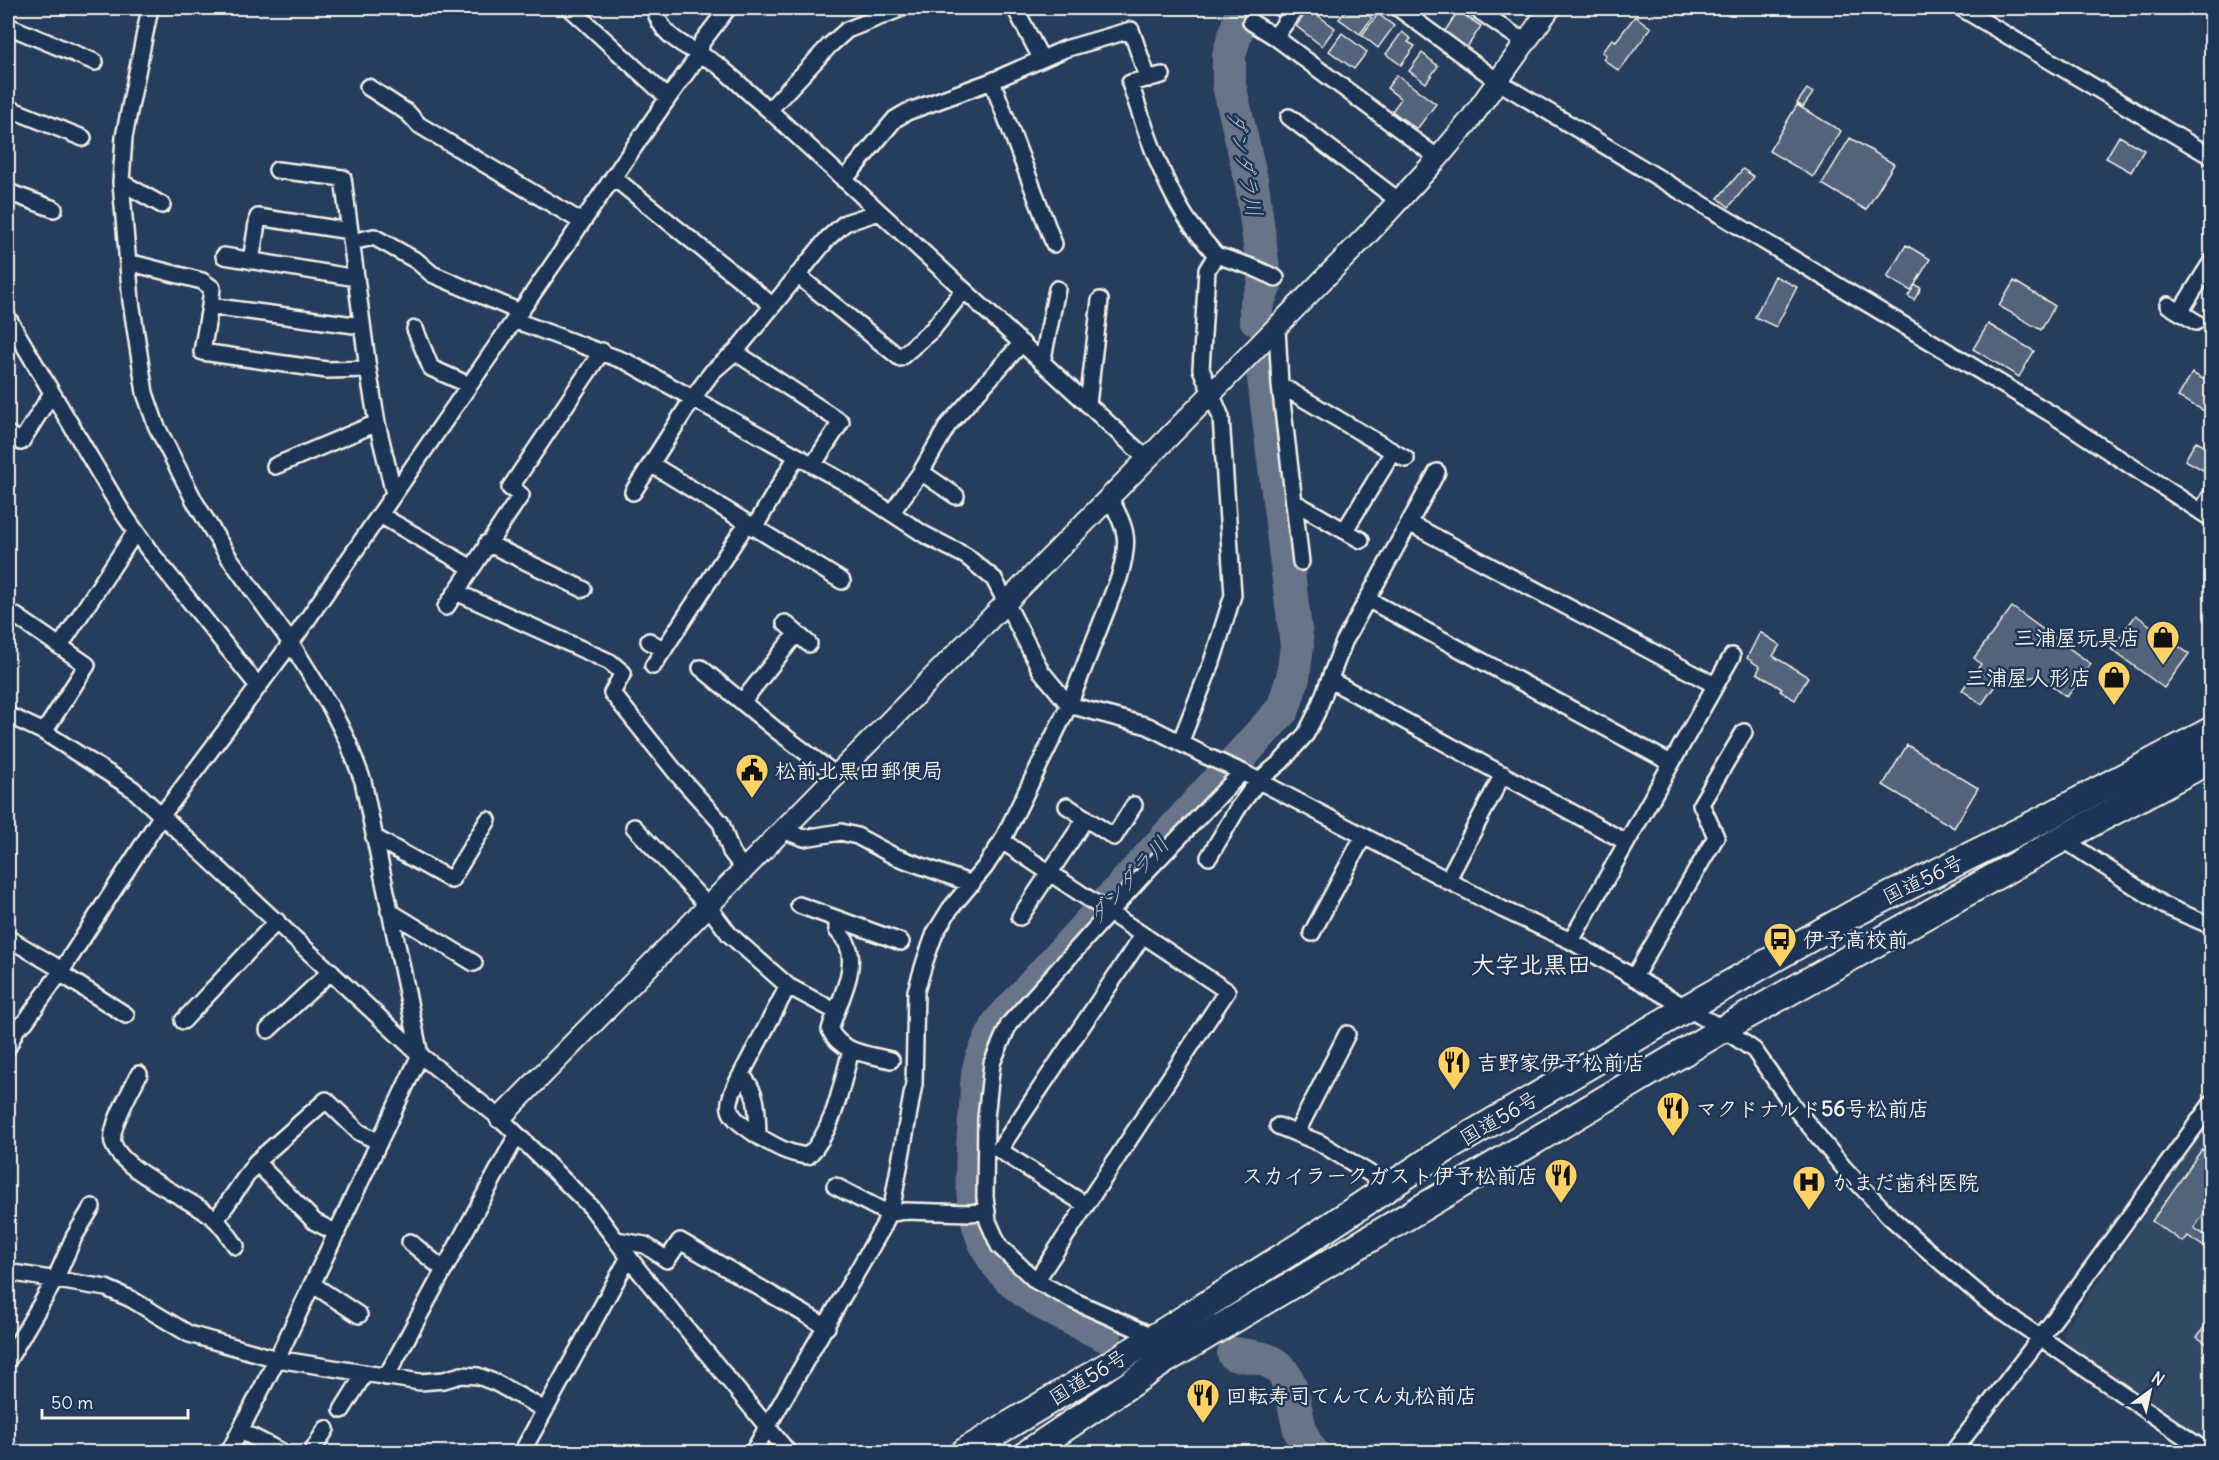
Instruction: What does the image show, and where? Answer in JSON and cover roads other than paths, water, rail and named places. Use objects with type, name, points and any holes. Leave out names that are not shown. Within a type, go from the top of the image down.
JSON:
[{"type":"highway","name":"国道56号","points":[[964,1452],[1155,1337],[1303,1244],[1446,1149],[1687,1008],[1851,915],[2040,821],[2211,730]]},
{"type":"highway","name":"国道56号","points":[[1029,1452],[1167,1359],[1723,1029],[2062,839],[2211,759]]},
{"type":"street","points":[[150,8],[124,136],[121,182],[131,301],[145,393],[156,425],[174,464],[217,538],[331,708],[348,742],[363,781],[420,1054],[277,1359],[230,1452]]},
{"type":"street","points":[[570,8],[668,98]]},
{"type":"street","points":[[655,8],[656,16],[663,28],[687,49],[719,66],[769,110],[1147,459]]},
{"type":"street","points":[[8,1047],[12,1025],[25,1022],[61,972],[162,815],[288,647],[699,55],[702,42],[728,8]]},
{"type":"street","points":[[769,110],[829,46],[863,15],[902,8]]},
{"type":"street","points":[[1016,8],[1041,58]]},
{"type":"street","points":[[1275,37],[1296,8]]},
{"type":"street","points":[[1398,8],[1499,82],[2053,415],[2206,515],[2211,494]]},
{"type":"street","points":[[1475,8],[1526,43]]},
{"type":"street","points":[[500,1118],[1399,201],[1438,158],[1499,82],[1550,8]]},
{"type":"street","points":[[1961,8],[2211,157]]},
{"type":"street","points":[[1251,22],[1275,37],[1438,158]]},
{"type":"street","points":[[8,26],[95,62]]},
{"type":"street","points":[[844,180],[895,119],[907,112],[992,81],[1065,49],[1131,30],[1155,77],[1130,83],[1168,181],[1187,218],[1216,255],[1274,277]]},
{"type":"street","points":[[992,81],[1054,244]]},
{"type":"street","points":[[368,87],[408,113],[419,125],[582,222]]},
{"type":"street","points":[[8,108],[83,138]]},
{"type":"street","points":[[1289,117],[1399,201]]},
{"type":"street","points":[[277,170],[342,178],[368,369],[377,423],[394,494]]},
{"type":"street","points":[[613,177],[772,305]]},
{"type":"street","points":[[121,182],[162,205]]},
{"type":"street","points":[[8,192],[54,209]]},
{"type":"street","points":[[633,492],[712,372],[735,352],[828,238],[845,223],[879,212]]},
{"type":"street","points":[[251,261],[258,218],[350,236],[374,237],[417,261],[432,274],[517,316],[627,362],[813,465],[892,512],[925,536],[966,556],[994,579],[1041,671],[1069,705],[1148,726],[1242,772],[1447,881],[1571,941],[1723,1029],[1754,1050],[1794,1107],[1844,1168],[1890,1216],[1987,1301],[2207,1452]]},
{"type":"street","points":[[1180,743],[1212,662],[1233,595],[1221,417],[1201,369],[1207,270],[1216,255]]},
{"type":"street","points":[[224,256],[356,278]]},
{"type":"street","points":[[2196,322],[2174,309],[2211,261]]},
{"type":"street","points":[[128,262],[201,281],[212,288],[202,352],[327,370],[368,369]]},
{"type":"street","points":[[797,275],[900,358],[933,329],[964,290]]},
{"type":"street","points":[[1042,363],[1057,289]]},
{"type":"street","points":[[1088,404],[1100,300]]},
{"type":"street","points":[[210,306],[362,326]]},
{"type":"street","points":[[8,318],[148,549],[260,683]]},
{"type":"street","points":[[1277,327],[1280,385],[1301,562]]},
{"type":"street","points":[[415,329],[431,368],[469,385]]},
{"type":"street","points":[[892,512],[921,472],[948,425],[1022,344]]},
{"type":"street","points":[[447,607],[487,543],[521,495],[510,488],[602,351]]},
{"type":"street","points":[[735,352],[841,422],[813,465]]},
{"type":"street","points":[[1280,385],[1400,455],[1345,530]]},
{"type":"street","points":[[8,434],[21,442],[52,393]]},
{"type":"street","points":[[275,466],[377,423]]},
{"type":"street","points":[[653,666],[797,456]]},
{"type":"street","points":[[651,464],[842,581]]},
{"type":"street","points":[[921,472],[956,496]]},
{"type":"street","points":[[1209,857],[1238,808],[1258,782],[1281,762],[1306,734],[1344,642],[1437,472]]},
{"type":"street","points":[[753,1452],[827,1327],[889,1214],[914,1084],[916,992],[935,933],[950,909],[972,884],[1002,842],[1069,705],[1125,560],[1127,540],[1123,522],[1109,497]]},
{"type":"street","points":[[1294,502],[1361,540]]},
{"type":"street","points":[[380,515],[471,568]]},
{"type":"street","points":[[1409,523],[1715,685]]},
{"type":"street","points":[[60,646],[136,531]]},
{"type":"street","points":[[487,543],[583,589]]},
{"type":"street","points":[[456,592],[609,662],[623,673],[612,693],[678,775],[721,823],[731,852],[744,868]]},
{"type":"street","points":[[1367,599],[1671,763]]},
{"type":"street","points":[[16,616],[87,665],[44,732]]},
{"type":"street","points":[[742,702],[797,633]]},
{"type":"street","points":[[650,641],[664,650]]},
{"type":"street","points":[[1571,941],[1732,656]]},
{"type":"street","points":[[701,668],[836,775]]},
{"type":"street","points":[[1330,680],[1626,842]]},
{"type":"street","points":[[8,715],[44,732],[133,789],[420,1054],[500,1118],[591,1207],[788,1452]]},
{"type":"street","points":[[1634,976],[1716,837],[1701,804],[1744,732]]},
{"type":"street","points":[[980,1212],[985,1197],[986,1118],[992,1063],[1009,1024],[1146,872],[1242,772]]},
{"type":"street","points":[[1447,881],[1503,774]]},
{"type":"street","points":[[1067,806],[1114,837],[1134,805]]},
{"type":"street","points":[[1020,917],[1086,818]]},
{"type":"street","points":[[374,837],[451,880],[488,820]]},
{"type":"street","points":[[2040,821],[2062,839],[2165,906],[2211,926]]},
{"type":"street","points":[[634,827],[708,906],[729,934],[788,987],[835,1011]]},
{"type":"street","points":[[782,830],[804,838],[841,832],[857,836],[894,856],[972,884]]},
{"type":"street","points":[[1312,933],[1363,837]]},
{"type":"street","points":[[1002,842],[1227,992],[1036,1281]]},
{"type":"street","points":[[799,905],[901,942]]},
{"type":"street","points":[[389,911],[474,963]]},
{"type":"street","points":[[837,919],[837,930],[848,943],[851,954],[849,975],[830,1030],[834,1039],[841,1046],[891,1060]]},
{"type":"street","points":[[183,1020],[277,921]]},
{"type":"street","points":[[1086,1205],[999,1150],[1143,935]]},
{"type":"street","points":[[8,938],[126,1015]]},
{"type":"street","points":[[268,1030],[331,972]]},
{"type":"street","points":[[788,987],[730,1096],[729,1109],[739,1123],[776,1147],[794,1154],[808,1156],[821,1138],[838,1101],[851,1050]]},
{"type":"street","points":[[1297,1132],[1347,1034]]},
{"type":"street","points":[[139,1074],[114,1127],[113,1142],[120,1154],[135,1168],[216,1220],[236,1246]]},
{"type":"street","points":[[741,1075],[750,1083],[755,1093],[758,1136]]},
{"type":"street","points":[[216,1220],[256,1162],[326,1100],[359,1132],[379,1143]]},
{"type":"street","points":[[1953,1452],[2040,1338],[2211,1103]]},
{"type":"street","points":[[1278,1126],[1320,1143],[1390,1186]]},
{"type":"street","points":[[386,1377],[517,1135]]},
{"type":"street","points":[[256,1162],[315,1222],[337,1233]]},
{"type":"street","points":[[835,1186],[889,1214],[905,1211],[980,1212],[988,1221],[999,1246],[1036,1281],[1072,1300],[1155,1337],[1167,1359]]},
{"type":"street","points":[[8,1360],[55,1280],[74,1237],[92,1207]]},
{"type":"street","points":[[616,1240],[645,1245],[668,1260],[680,1241],[827,1327]]},
{"type":"street","points":[[410,1242],[444,1270]]},
{"type":"street","points":[[522,1452],[629,1257]]},
{"type":"street","points":[[8,1272],[106,1288],[131,1299],[189,1334],[277,1359],[420,1382],[444,1380],[461,1375],[478,1376],[496,1383],[545,1410]]},
{"type":"street","points":[[312,1284],[359,1316]]},
{"type":"street","points":[[342,1410],[365,1373]]},
{"type":"street","points":[[312,1452],[326,1429]]},
{"type":"street","points":[[241,1431],[282,1452]]},
{"type":"waterway","name":"ダンダラ川","points":[[1243,8],[1229,55],[1229,85],[1252,184],[1265,285],[1256,306],[1256,319]]},
{"type":"waterway","name":"ダンダラ川","points":[[1105,1335],[1051,1308],[1025,1291],[1004,1272],[991,1255],[982,1236],[977,1216],[972,1174],[977,1081],[984,1054],[999,1023],[1283,709],[1293,678],[1297,645],[1263,370]]},
{"type":"waterway","name":"ダンダラ川","points":[[1234,1354],[1266,1360],[1278,1367],[1290,1388],[1300,1429],[1312,1452]]},
{"type":"place","name":"三浦屋玩具店","points":[[2163,666]]},
{"type":"place","name":"三浦屋人形店","points":[[2114,706]]},
{"type":"place","name":"松前北黒田郵便局","points":[[752,799]]},
{"type":"place","name":"伊予高校前","points":[[1780,968]]},
{"type":"place","name":"吉野家伊予松前店","points":[[1454,1091]]},
{"type":"place","name":"マクドナルド56号松前店","points":[[1673,1137]]},
{"type":"place","name":"スカイラークガスト伊予松前店","points":[[1561,1204]]},
{"type":"place","name":"かまだ歯科医院","points":[[1809,1211]]},
{"type":"place","name":"回転寿司てんてん丸松前店","points":[[1203,1424]]},
{"type":"district","name":"大字北黒田","points":[[1531,964]]}]
